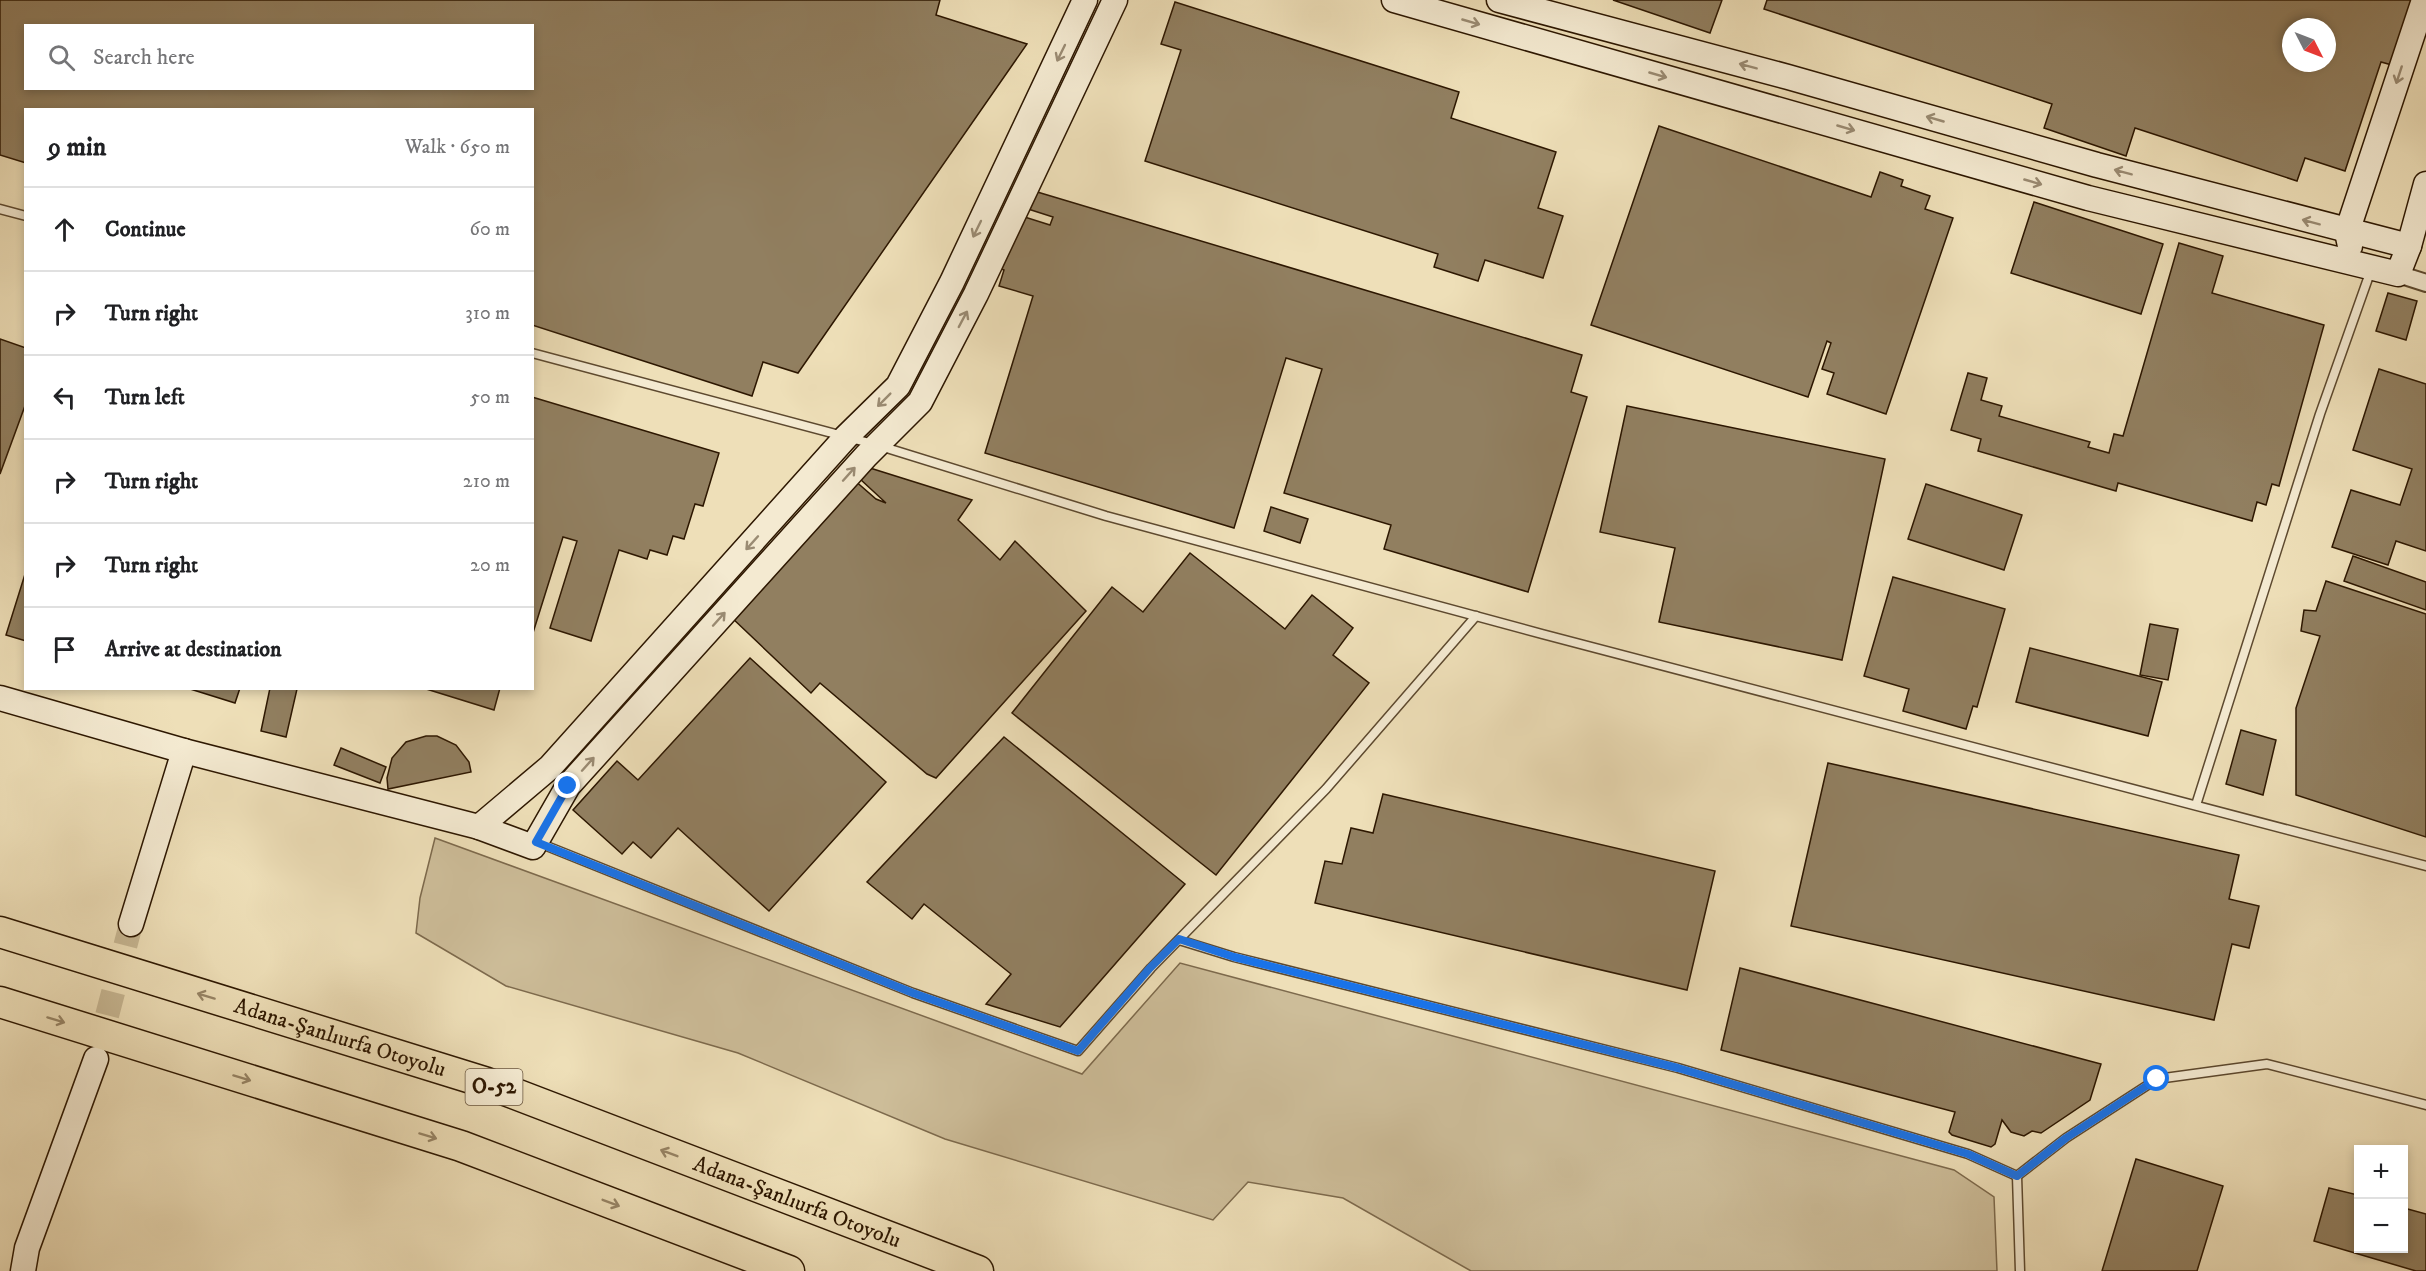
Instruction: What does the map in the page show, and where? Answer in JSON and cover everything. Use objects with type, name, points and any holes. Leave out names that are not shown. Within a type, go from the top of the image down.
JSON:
[{"type":"highway","name":"Adana-Şanlıurfa Otoyolu","points":[[0,932],[484,1083],[978,1271]]},
{"type":"highway","points":[[0,1002],[461,1146],[789,1271]]},
{"type":"street","points":[[479,827],[550,767],[846,437],[898,386],[952,282],[1085,0]]},
{"type":"street","points":[[0,698],[184,751],[479,827],[534,845],[568,786],[877,445],[920,402],[976,294],[1115,0]]},
{"type":"street","points":[[1394,0],[2088,198],[2364,264],[2426,283]]},
{"type":"street","points":[[1499,0],[1788,77],[2086,162],[2417,249]]},
{"type":"street","points":[[2364,264],[2347,232],[2424,0]]},
{"type":"street","points":[[2398,274],[2417,249],[2426,184]]},
{"type":"street","points":[[131,924],[184,751]]},
{"type":"street","points":[[23,1271],[27,1248],[96,1059]]},
{"type":"lane","points":[[0,209],[24,215]]},
{"type":"lane","points":[[2196,805],[2320,414],[2364,264]]},
{"type":"lane","points":[[534,354],[877,445],[1106,516],[1476,616],[2426,866]]},
{"type":"lane","points":[[534,845],[913,993],[1078,1051],[1150,968],[1326,789],[1476,616]]},
{"type":"lane","points":[[1179,939],[1234,957],[1678,1068],[1968,1154],[2017,1176]]},
{"type":"lane","points":[[2017,1176],[2066,1138],[2157,1079],[2267,1064],[2426,1105]]},
{"type":"lane","points":[[2017,1176],[2020,1271]]},
{"type":"shaded area","points":[[435,838],[1082,1074],[1180,963],[1954,1170],[1994,1197],[1997,1271],[1471,1271],[1343,1198],[1248,1182],[1213,1220],[945,1139],[738,1053],[506,986],[416,933],[420,898]]},
{"type":"building","points":[[0,0],[940,0],[936,15],[1027,44],[798,373],[763,362],[752,396],[534,326],[534,108],[24,108],[24,162],[0,155]]},
{"type":"building","points":[[1613,0],[1722,0],[1710,33]]},
{"type":"building","points":[[1767,0],[2413,0],[2399,67],[2381,62],[2345,171],[2305,158],[2297,181],[2135,128],[2126,156],[2044,128],[2052,104],[1764,9]]},
{"type":"building","points":[[1175,2],[1459,92],[1451,118],[1556,152],[1538,208],[1563,216],[1543,278],[1485,260],[1478,281],[1434,267],[1438,254],[1145,161],[1181,50],[1161,44]]},
{"type":"building","points":[[1659,126],[1871,197],[1880,172],[1903,180],[1901,186],[1930,196],[1925,209],[1953,218],[1886,414],[1827,394],[1834,373],[1822,369],[1831,343],[1827,341],[1808,397],[1591,325]]},
{"type":"building","points":[[1034,191],[1582,355],[1571,392],[1587,397],[1528,592],[1384,549],[1391,525],[1284,493],[1322,369],[1286,358],[1234,528],[985,453],[1033,296],[999,286],[1004,270],[999,268],[1015,214],[1050,225],[1053,217],[1028,209]]},
{"type":"building","points":[[2034,202],[2163,244],[2141,314],[2011,273]]},
{"type":"building","points":[[2179,243],[2223,256],[2212,293],[2324,325],[2279,486],[2272,484],[2266,505],[2257,502],[2252,521],[2118,483],[2116,491],[1978,451],[1981,439],[1951,430],[1968,373],[1987,378],[1981,400],[2002,406],[1999,416],[2090,442],[2088,447],[2109,453],[2114,434],[2123,436]]},
{"type":"building","points":[[2388,293],[2417,301],[2406,340],[2376,331]]},
{"type":"building","points":[[0,339],[24,347],[24,408],[0,474]]},
{"type":"building","points":[[2379,369],[2426,384],[2426,551],[2396,541],[2388,565],[2332,547],[2351,490],[2400,505],[2412,469],[2353,450]]},
{"type":"building","points":[[534,398],[719,453],[703,506],[695,504],[684,539],[673,536],[667,555],[650,550],[647,559],[619,550],[591,641],[550,628],[577,541],[563,537],[534,630]]},
{"type":"building","points":[[1627,406],[1885,459],[1842,660],[1659,622],[1675,548],[1600,532]]},
{"type":"building","points":[[870,468],[972,500],[958,520],[1000,560],[1015,541],[1086,611],[936,778],[927,774],[820,683],[811,693],[730,616],[853,479],[876,499],[886,503],[860,479]]},
{"type":"building","points":[[1926,484],[2022,515],[2004,570],[1908,539]]},
{"type":"building","points":[[1271,507],[1308,519],[1300,543],[1264,531]]},
{"type":"building","points":[[1190,553],[1285,629],[1312,595],[1353,628],[1333,655],[1369,683],[1216,875],[1012,713],[1112,587],[1143,612]]},
{"type":"building","points":[[2353,556],[2426,582],[2426,610],[2344,581]]},
{"type":"building","points":[[24,577],[24,640],[6,635]]},
{"type":"building","points":[[1893,577],[2005,609],[1977,707],[1973,706],[1966,729],[1903,711],[1909,689],[1864,676]]},
{"type":"building","points":[[2326,581],[2426,614],[2426,837],[2296,795],[2296,708],[2320,636],[2301,631],[2304,610],[2316,611]]},
{"type":"building","points":[[2150,624],[2178,629],[2168,680],[2140,675]]},
{"type":"building","points":[[2030,648],[2162,682],[2148,736],[2016,702]]},
{"type":"building","points":[[750,658],[886,782],[769,911],[678,828],[651,858],[633,842],[622,854],[573,810],[617,761],[638,780]]},
{"type":"building","points":[[193,690],[239,690],[235,703]]},
{"type":"building","points":[[270,690],[297,690],[286,737],[261,731]]},
{"type":"building","points":[[429,690],[499,690],[494,710]]},
{"type":"building","points":[[2241,730],[2276,740],[2263,795],[2226,784]]},
{"type":"building","points":[[426,736],[437,736],[456,745],[469,762],[471,772],[388,789],[387,778],[392,758],[406,742]]},
{"type":"building","points":[[1004,737],[1185,884],[1060,1027],[986,1004],[1011,974],[924,904],[912,919],[867,882]]},
{"type":"building","points":[[341,748],[386,767],[380,783],[334,765]]},
{"type":"building","points":[[1828,763],[2239,855],[2229,899],[2259,906],[2249,948],[2232,944],[2214,1020],[1791,926]]},
{"type":"building","points":[[1383,794],[1715,871],[1687,990],[1315,903],[1325,861],[1342,864],[1351,828],[1373,833]]},
{"type":"building","points":[[1740,968],[2101,1064],[2090,1100],[2041,1133],[2032,1131],[2024,1136],[2011,1132],[2002,1120],[1995,1144],[1991,1147],[1952,1135],[1949,1132],[1955,1112],[1721,1050]]},
{"type":"building","points":[[2136,1159],[2223,1186],[2197,1271],[2102,1271]]},
{"type":"building","points":[[2329,1188],[2354,1194],[2354,1253],[2314,1241]]},
{"type":"building","points":[[2408,1209],[2426,1214],[2426,1271],[2416,1271],[2355,1253],[2408,1253]]},
{"type":"tunnel","points":[[98,1050],[131,924]]},
{"type":"route","points":[[568,786],[536,842],[913,993],[1078,1051],[1150,968],[1179,939],[1234,957],[1678,1068],[1968,1154],[2017,1176],[2066,1138],[2157,1079]]}]
